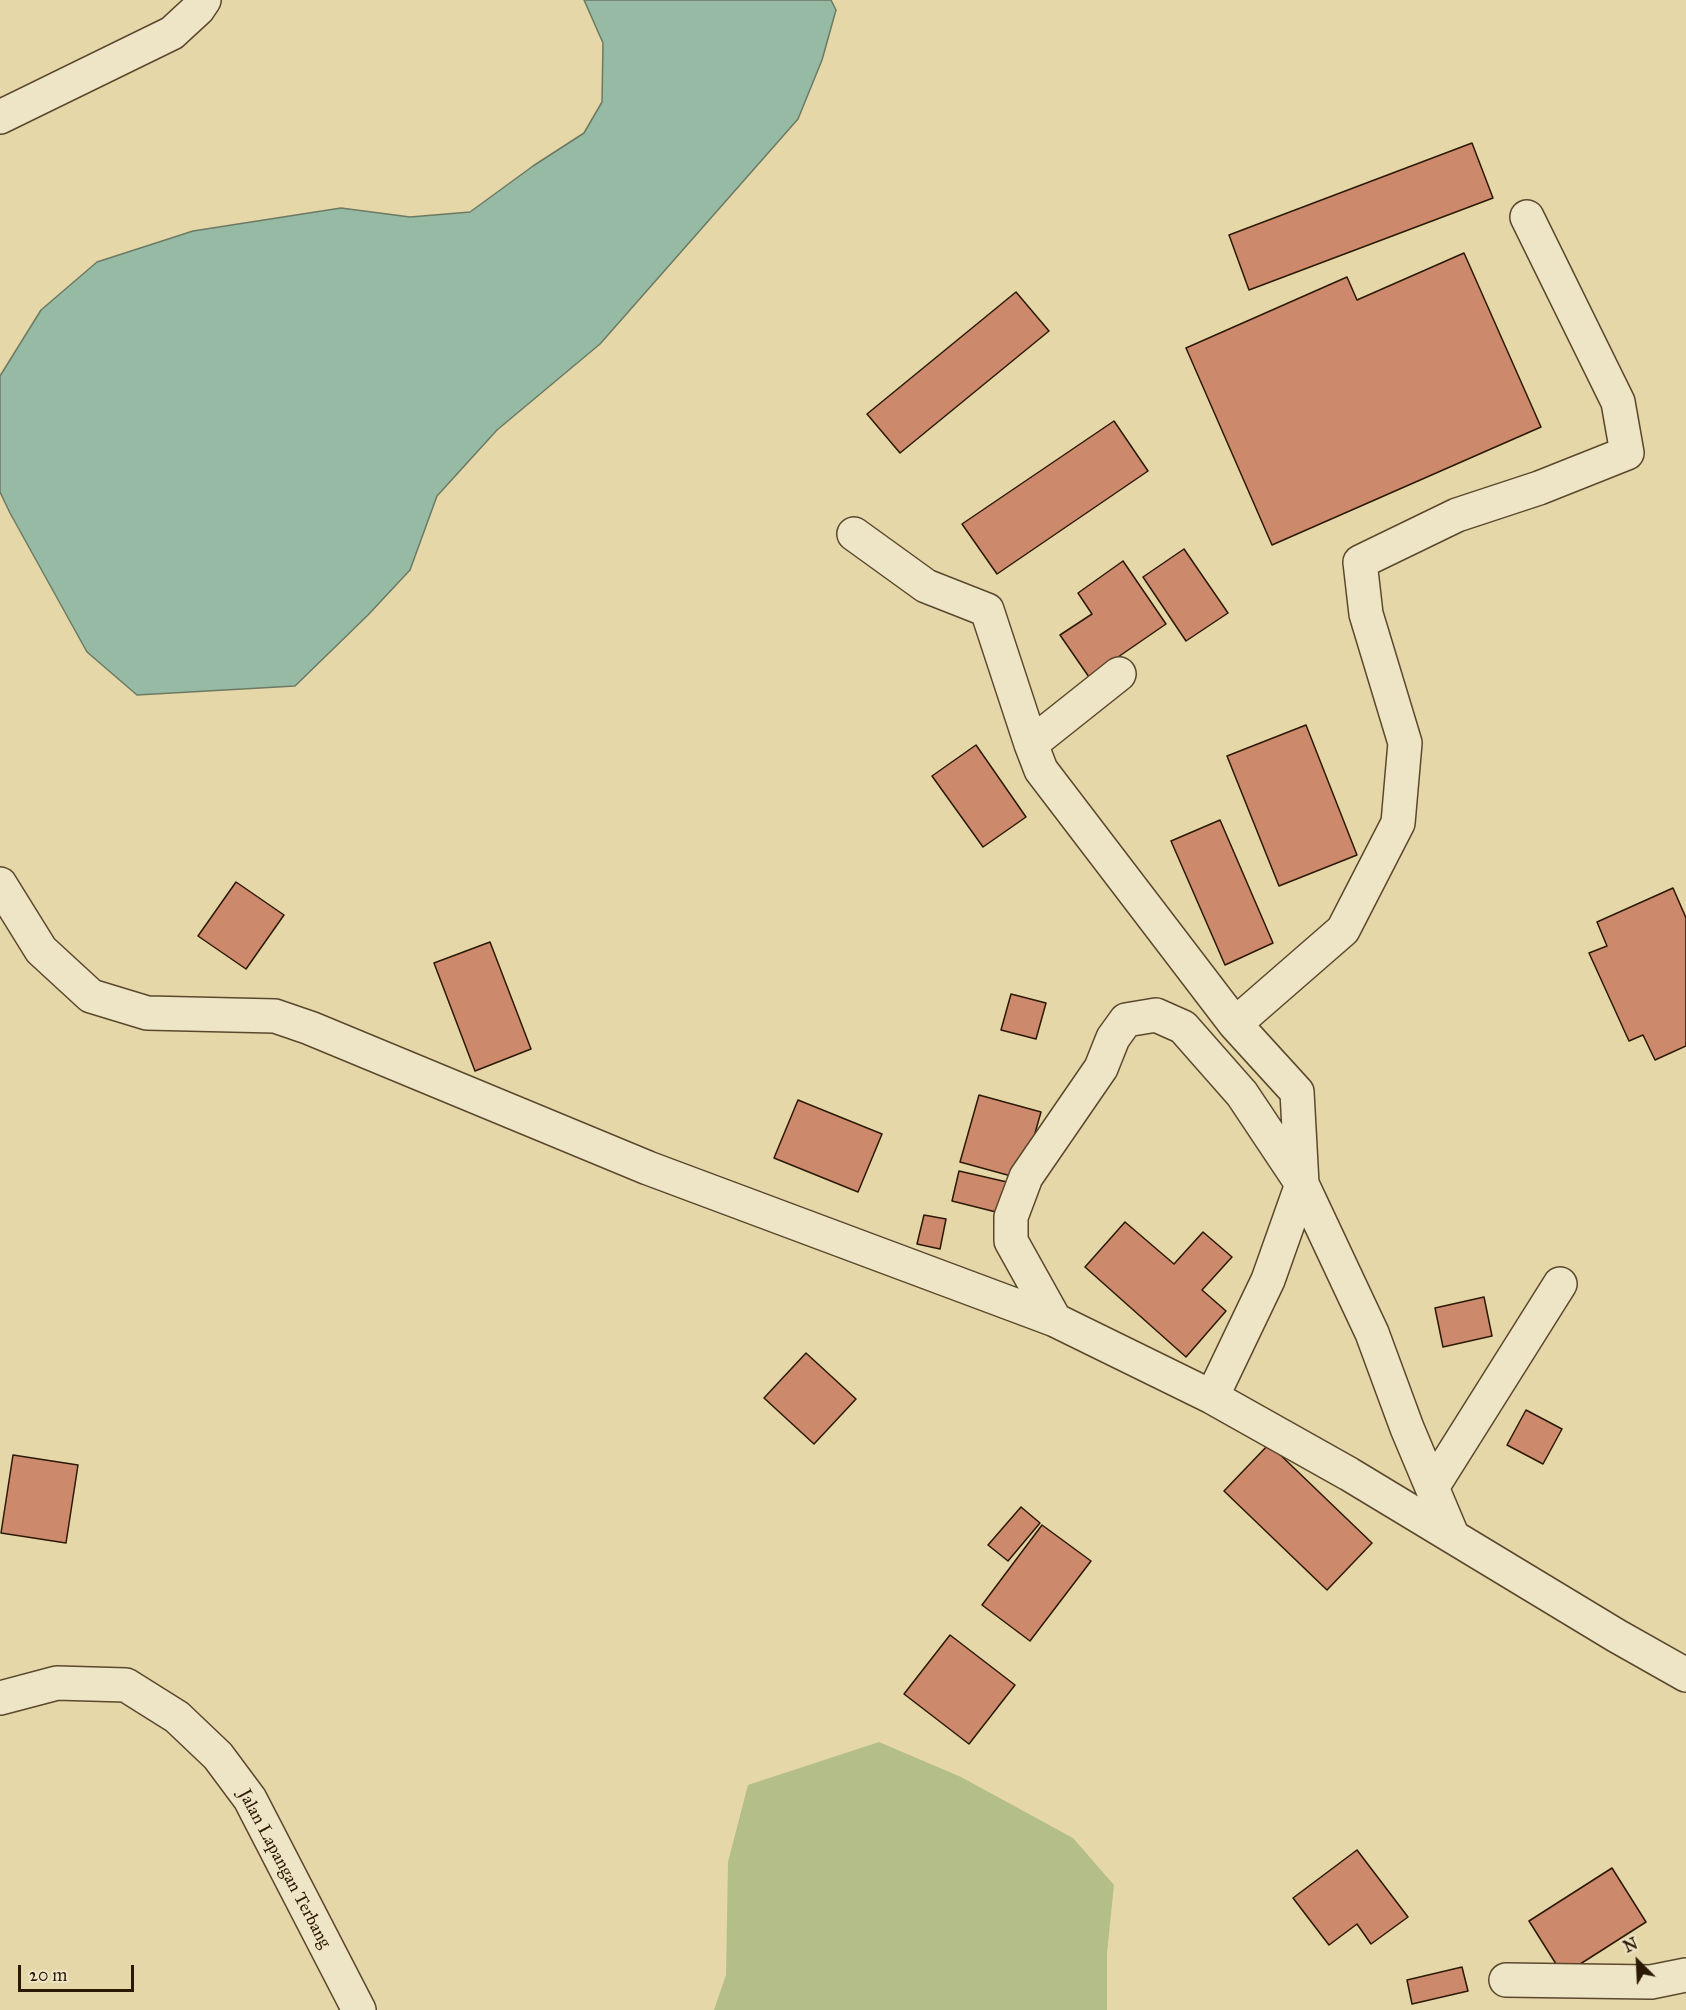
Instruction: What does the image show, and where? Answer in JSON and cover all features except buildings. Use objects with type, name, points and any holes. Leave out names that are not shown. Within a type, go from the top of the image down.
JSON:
[{"type":"street","points":[[0,117],[172,33],[198,9],[204,0]]},
{"type":"street","points":[[1235,1024],[1343,930],[1398,823],[1405,742],[1366,614],[1360,562],[1457,515],[1539,488],[1627,453],[1618,402],[1527,217]]},
{"type":"street","points":[[854,534],[926,586],[987,610],[1041,770],[1235,1024],[1297,1092],[1302,1184],[1268,1280],[1212,1397]]},
{"type":"street","points":[[1031,744],[1119,674]]},
{"type":"street","points":[[0,884],[41,950],[91,996],[147,1013],[275,1016],[310,1028],[648,1168],[1055,1320],[1212,1397],[1349,1474],[1617,1636],[1686,1675]]},
{"type":"street","points":[[1055,1320],[1011,1240],[1011,1217],[1026,1177],[1101,1068],[1113,1038],[1125,1020],[1156,1015],[1183,1028],[1242,1094],[1302,1184],[1372,1333],[1407,1428],[1452,1535]]},
{"type":"street","points":[[1433,1486],[1560,1284]]},
{"type":"street","name":"Jalan Lapangan Terbang","points":[[0,1698],[57,1683],[126,1685],[177,1717],[218,1756],[250,1799],[359,2010]]},
{"type":"street","points":[[1506,1980],[1651,1982],[1686,1975]]},
{"type":"shaded area","points":[[584,0],[831,0],[836,10],[822,60],[798,119],[600,344],[497,430],[437,496],[410,570],[368,615],[295,686],[137,695],[87,652],[0,492],[0,376],[41,310],[97,262],[193,231],[341,208],[410,217],[470,212],[533,166],[584,133],[602,102],[603,43]]},
{"type":"shaded area","points":[[879,1742],[961,1777],[1073,1838],[1114,1885],[1107,1953],[1107,2010],[714,2010],[726,1975],[728,1862],[748,1785]]}]
